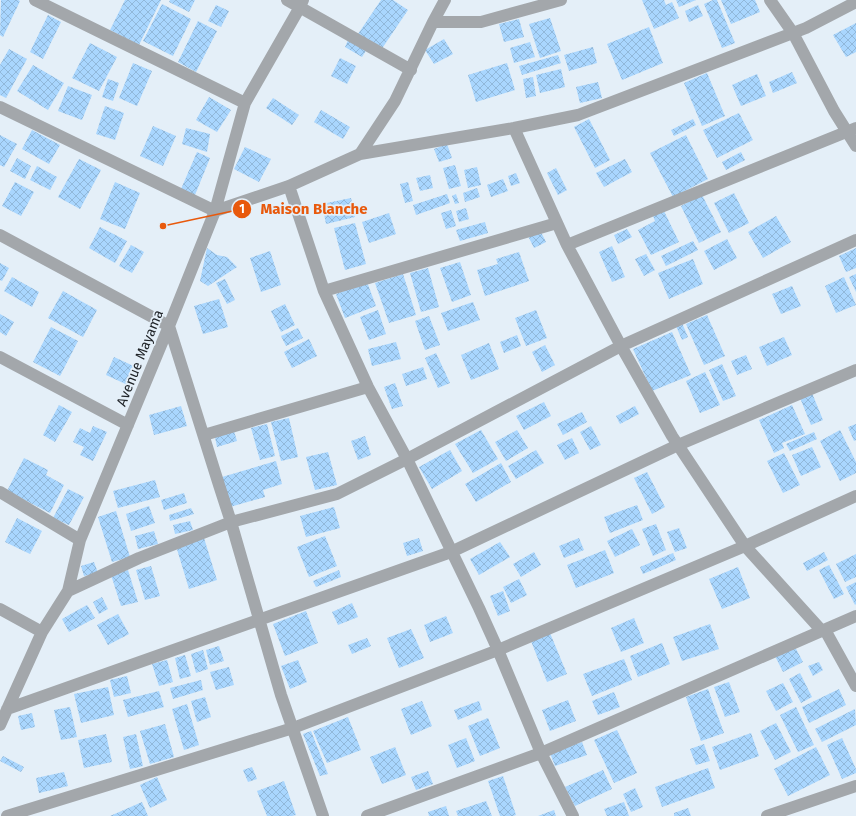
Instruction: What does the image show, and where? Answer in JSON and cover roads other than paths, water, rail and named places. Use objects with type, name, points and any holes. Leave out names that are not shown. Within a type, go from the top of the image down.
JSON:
[{"type":"street","points":[[35,0],[245,103]]},
{"type":"street","points":[[287,0],[302,4],[411,70]]},
{"type":"street","points":[[360,154],[395,101],[445,0]]},
{"type":"street","points":[[433,22],[481,22],[561,0]]},
{"type":"street","points":[[770,0],[794,33],[834,111],[852,130],[856,146]]},
{"type":"street","points":[[0,107],[215,211],[289,186],[360,154],[514,128],[578,115],[794,33],[856,2]]},
{"type":"street","name":"Avenue Mayama","points":[[0,725],[42,632],[68,591],[80,540],[215,211],[245,103],[302,4]]},
{"type":"street","points":[[514,128],[567,245],[621,346],[678,445],[745,546],[823,630],[856,686]]},
{"type":"street","points":[[567,245],[852,130]]},
{"type":"street","points":[[289,186],[324,291],[368,387],[407,459],[498,650],[541,752],[572,816]]},
{"type":"street","points":[[324,291],[557,223]]},
{"type":"street","points":[[0,235],[169,326],[231,522],[281,695],[323,816]]},
{"type":"street","points":[[68,591],[139,558],[231,522],[337,494],[407,459],[621,346],[856,240]]},
{"type":"street","points":[[0,357],[128,425]]},
{"type":"street","points":[[7,709],[451,552],[678,445],[856,370]]},
{"type":"street","points":[[204,435],[368,387]]},
{"type":"street","points":[[0,492],[80,540]]},
{"type":"street","points":[[7,816],[151,773],[293,728],[498,650],[745,546],[856,496]]},
{"type":"street","points":[[0,609],[42,632]]},
{"type":"street","points":[[367,816],[541,752],[856,616]]},
{"type":"street","points":[[767,816],[856,786]]},
{"type":"place","name":"Maison Blanche","points":[[163,226]]}]
